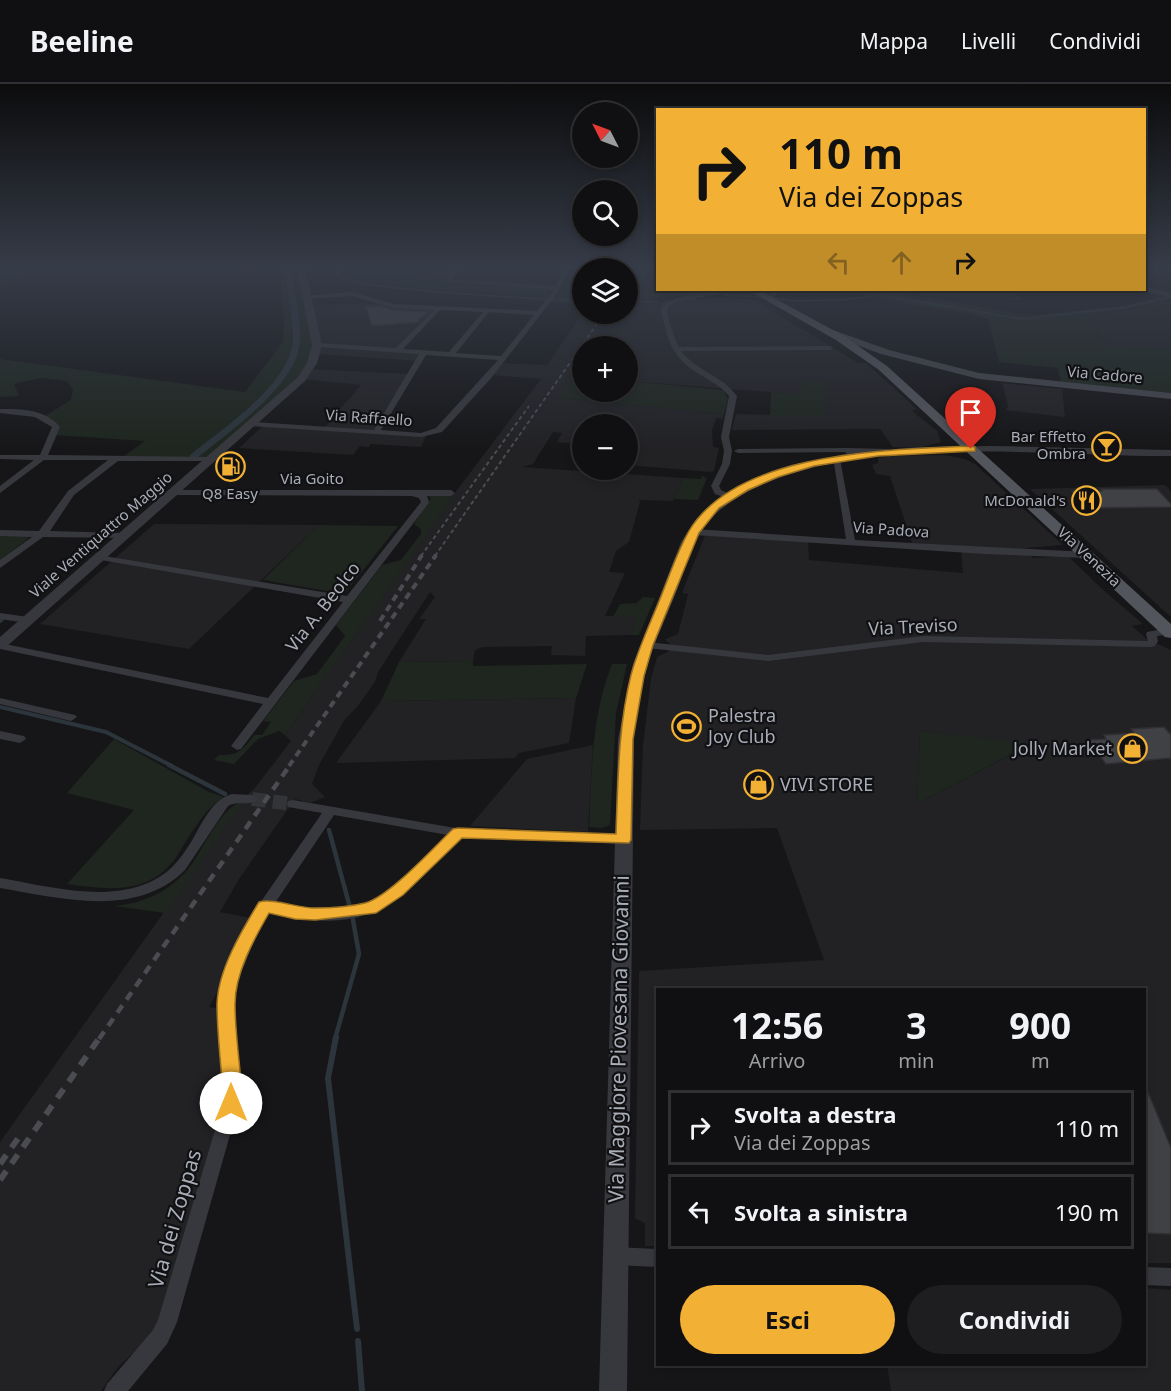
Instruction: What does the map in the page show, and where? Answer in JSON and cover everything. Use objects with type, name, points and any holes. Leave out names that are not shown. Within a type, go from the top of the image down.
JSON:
[{"type":"main road","points":[[825,329],[873,361],[966,373]]},
{"type":"main road","points":[[830,332],[899,357],[966,373]]},
{"type":"main road","points":[[873,361],[885,357],[899,357]]},
{"type":"main road","name":"Via Venezia","points":[[873,361],[990,465],[1170,632]]},
{"type":"main road","points":[[892,376],[891,371],[896,366],[914,365]]},
{"type":"main road","name":"Via Cadore","points":[[966,373],[1018,382],[1171,396]]},
{"type":"street","points":[[313,329],[317,345],[502,358]]},
{"type":"street","points":[[398,350],[419,329]]},
{"type":"street","points":[[451,354],[471,329]]},
{"type":"street","name":"Via Raffaello","points":[[253,424],[421,435],[439,430],[525,329]]},
{"type":"street","points":[[669,329],[675,349],[687,364],[723,385],[733,396],[725,436],[728,452],[726,464],[715,486],[718,492],[730,496]]},
{"type":"street","name":"Viale Ventiquattro Maggio","points":[[0,646],[302,380],[312,363],[317,345]]},
{"type":"street","points":[[675,349],[830,348]]},
{"type":"street","points":[[376,432],[424,352]]},
{"type":"street","points":[[0,411],[36,414],[54,425],[43,457],[0,490]]},
{"type":"street","points":[[953,432],[969,442],[1004,449]]},
{"type":"street","points":[[930,451],[953,443],[955,440],[953,432]]},
{"type":"street","points":[[990,465],[987,460],[988,456],[1004,449]]},
{"type":"street","points":[[930,451],[1004,449],[1125,454],[1171,453]]},
{"type":"street","points":[[738,451],[850,453]]},
{"type":"street","points":[[930,451],[956,453],[990,465]]},
{"type":"street","name":"Via Maggiore Piovesana Giovanni","points":[[613,1391],[626,739],[638,676],[647,645],[694,532],[709,513],[730,496],[792,468],[836,459],[850,453],[930,451]]},
{"type":"street","points":[[0,457],[212,459]]},
{"type":"street","points":[[0,565],[42,533],[56,518],[70,493],[116,458]]},
{"type":"street","points":[[836,459],[852,542]]},
{"type":"street","name":"Via Goito","points":[[174,493],[451,493]]},
{"type":"street","name":"Via A. Beolco","points":[[237,746],[425,502],[423,496],[412,493]]},
{"type":"street","name":"Via Padova","points":[[694,532],[1087,555]]},
{"type":"street","points":[[0,533],[125,536]]},
{"type":"street","points":[[101,557],[350,600]]},
{"type":"street","points":[[0,616],[28,620]]},
{"type":"street","name":"Via Treviso","points":[[647,645],[768,658],[923,639],[1151,644],[1154,641],[1151,634],[1170,632]]},
{"type":"street","points":[[0,646],[271,702]]},
{"type":"street","points":[[0,701],[71,717]]},
{"type":"street","points":[[0,735],[20,739]]},
{"type":"street","points":[[0,884],[105,897],[134,894],[173,874],[223,803],[232,798],[252,799]]},
{"type":"street","points":[[293,804],[458,833],[623,840]]},
{"type":"street","name":"Via dei Zoppas","points":[[114,1391],[160,1337],[171,1312],[231,1103],[226,1002],[230,981],[248,934],[330,811]]},
{"type":"street","points":[[265,906],[295,913],[315,914],[370,909],[398,891],[458,833]]},
{"type":"street","points":[[614,1256],[656,1258]]},
{"type":"street","points":[[1146,1276],[1171,1277]]},
{"type":"shaded area","points":[[284,329],[314,329],[317,340],[306,374],[212,459],[124,456],[145,441],[53,435],[55,428],[43,417],[71,400],[73,390],[67,381],[41,378],[14,384],[19,396],[0,397],[0,359],[245,392],[283,342]]},
{"type":"shaded area","points":[[312,329],[418,329],[398,349],[424,352],[419,361],[316,354]]},
{"type":"shaded area","points":[[572,329],[802,329],[858,363],[866,363],[917,409],[912,411],[937,431],[941,442],[918,448],[893,447],[880,429],[732,430],[736,414],[823,416],[798,394],[638,382],[638,336],[572,336],[572,384],[560,398],[572,399],[572,402],[601,402],[724,414],[723,419],[716,418],[712,430],[713,447],[719,448],[714,471],[711,472],[638,466],[638,414],[572,414],[572,443],[557,442],[562,433],[553,432],[533,464],[522,467],[572,470],[572,480],[638,480],[638,475],[683,478],[673,501],[638,500],[640,502],[629,542],[616,551],[609,572],[625,573],[605,616],[639,616],[631,635],[586,636],[585,656],[551,655],[552,646],[483,647],[475,650],[473,661],[399,662],[426,619],[419,619],[435,597],[430,592],[378,672],[375,682],[345,719],[319,765],[312,784],[325,797],[310,803],[295,799],[239,879],[220,912],[250,918],[209,1007],[220,1009],[224,1099],[157,1326],[144,1343],[119,1366],[101,1391],[0,1391],[0,1142],[249,793],[291,741],[285,735],[457,490],[541,379],[489,375],[498,363],[547,365]]},
{"type":"shaded area","points":[[991,329],[1096,329],[1107,346],[1171,349],[1171,393],[1061,383],[1058,368],[999,362]]},
{"type":"shaded area","points":[[1096,329],[1171,329],[1171,349],[1107,346]]},
{"type":"shaded area","points":[[309,369],[411,374],[376,431],[427,434],[421,447],[370,444],[369,447],[360,446],[353,455],[239,448],[263,426],[324,428],[361,385],[302,379]]},
{"type":"shaded area","points":[[804,381],[825,382],[824,416],[770,416],[771,392],[797,394]]},
{"type":"shaded area","points":[[638,382],[723,390],[728,399],[724,414],[600,402],[638,402]]},
{"type":"shaded area","points":[[1002,383],[1062,389],[1065,417],[1006,410],[1008,406]]},
{"type":"shaded area","points":[[572,384],[572,399],[559,398]]},
{"type":"shaded area","points":[[944,455],[965,459],[975,464],[1063,545],[1014,549],[912,543],[890,476],[876,474],[872,465],[878,463],[878,458],[887,456]]},
{"type":"shaded area","points":[[702,476],[707,478],[698,500],[674,499],[683,478],[701,479]]},
{"type":"shaded area","points":[[1165,485],[1171,491],[1171,617],[1030,489]]},
{"type":"shaded area","points":[[455,494],[285,735],[279,731],[258,739],[234,764],[214,760],[219,755],[240,751],[254,735],[262,735],[271,722],[263,721],[294,681],[317,674],[345,636],[336,625],[382,565],[401,560],[421,534],[421,529],[414,524],[431,498],[428,496]]},
{"type":"shaded area","points":[[154,524],[319,525],[189,649],[40,624]]},
{"type":"shaded area","points":[[319,525],[398,526],[345,593],[263,580]]},
{"type":"shaded area","points":[[706,533],[808,539],[809,560],[963,573],[961,549],[1030,553],[1033,558],[1068,556],[1143,624],[1132,626],[1147,639],[1171,650],[1171,1263],[1146,1263],[1146,988],[656,988],[656,1246],[645,1246],[645,1223],[635,1218],[639,971],[824,960],[777,828],[640,830],[643,745],[651,679],[657,657],[668,652],[671,645],[665,639],[678,634],[688,594],[682,593]],"holes":[[[920,731],[1031,744],[917,804]]]},
{"type":"shaded area","points":[[0,536],[26,536],[29,538],[0,560]]},
{"type":"shaded area","points":[[643,597],[655,598],[639,635],[631,635],[638,616],[613,617],[620,604],[637,603]]},
{"type":"shaded area","points":[[473,661],[473,666],[587,664],[576,698],[381,701],[399,662]]},
{"type":"shaded area","points":[[612,664],[627,664],[616,713],[610,825],[601,828],[589,827],[596,724]]},
{"type":"shaded area","points":[[576,698],[569,743],[519,753],[515,758],[336,763],[381,701]]},
{"type":"shaded area","points":[[920,731],[1032,743],[917,804]]},
{"type":"shaded area","points":[[114,739],[209,792],[224,797],[205,814],[169,866],[147,882],[121,888],[67,884],[134,810],[67,793]]},
{"type":"shaded area","points":[[593,745],[588,832],[470,826],[527,759]]},
{"type":"shaded area","points":[[243,802],[165,913],[114,906],[143,900],[161,892],[178,880],[191,865],[226,812]]},
{"type":"shaded area","points":[[1146,1288],[1171,1290],[1171,1391],[891,1391],[887,1366],[1146,1366]]},
{"type":"building","points":[[1101,489],[1157,489],[1171,504],[1171,507],[1085,508],[1072,491],[1102,491]]},
{"type":"building","name":"Jolly Market","points":[[1164,727],[1171,735],[1171,758],[1106,764],[1088,740],[1106,739],[1104,735],[1134,733],[1131,729]]},
{"type":"building","points":[[1146,1087],[1171,1148],[1171,1234],[1146,1233]]},
{"type":"waterway","points":[[193,457],[257,404],[285,372],[293,355],[297,338],[296,329]]},
{"type":"waterway","points":[[0,707],[106,732],[172,766]]},
{"type":"waterway","points":[[169,765],[225,794]]},
{"type":"waterway","points":[[329,830],[349,904]]},
{"type":"waterway","points":[[335,1039],[359,954],[353,920]]},
{"type":"waterway","points":[[336,1037],[328,1078],[357,1329]]},
{"type":"waterway","points":[[358,1341],[362,1391]]},
{"type":"tunnel","points":[[252,799],[293,804]]},
{"type":"railway","points":[[435,556],[594,329]]},
{"type":"railway","points":[[421,556],[529,406]]},
{"type":"railway","points":[[380,621],[422,555]]},
{"type":"railway","points":[[289,766],[436,555]]},
{"type":"railway","points":[[99,1039],[290,765]]},
{"type":"railway","points":[[0,1180],[100,1037]]},
{"type":"railway","points":[[0,1164],[19,1137]]},
{"type":"place","name":"Bar Effetto Ombra","points":[[1107,446]]},
{"type":"place","name":"Q8 Easy","points":[[230,467]]},
{"type":"place","name":"McDonald's","points":[[1087,501]]},
{"type":"place","name":"Palestra Joy Club","points":[[687,726]]},
{"type":"place","name":"Jolly Market","points":[[1133,749]]},
{"type":"place","name":"VIVI STORE","points":[[759,785]]},
{"type":"route","points":[[231,1103],[226,1002],[230,981],[248,934],[265,906],[295,913],[315,914],[337,914],[370,909],[398,891],[458,833],[623,840],[626,739],[638,676],[647,645],[694,532],[699,523],[716,506],[744,488],[792,468],[813,463],[878,453],[971,449]]}]
